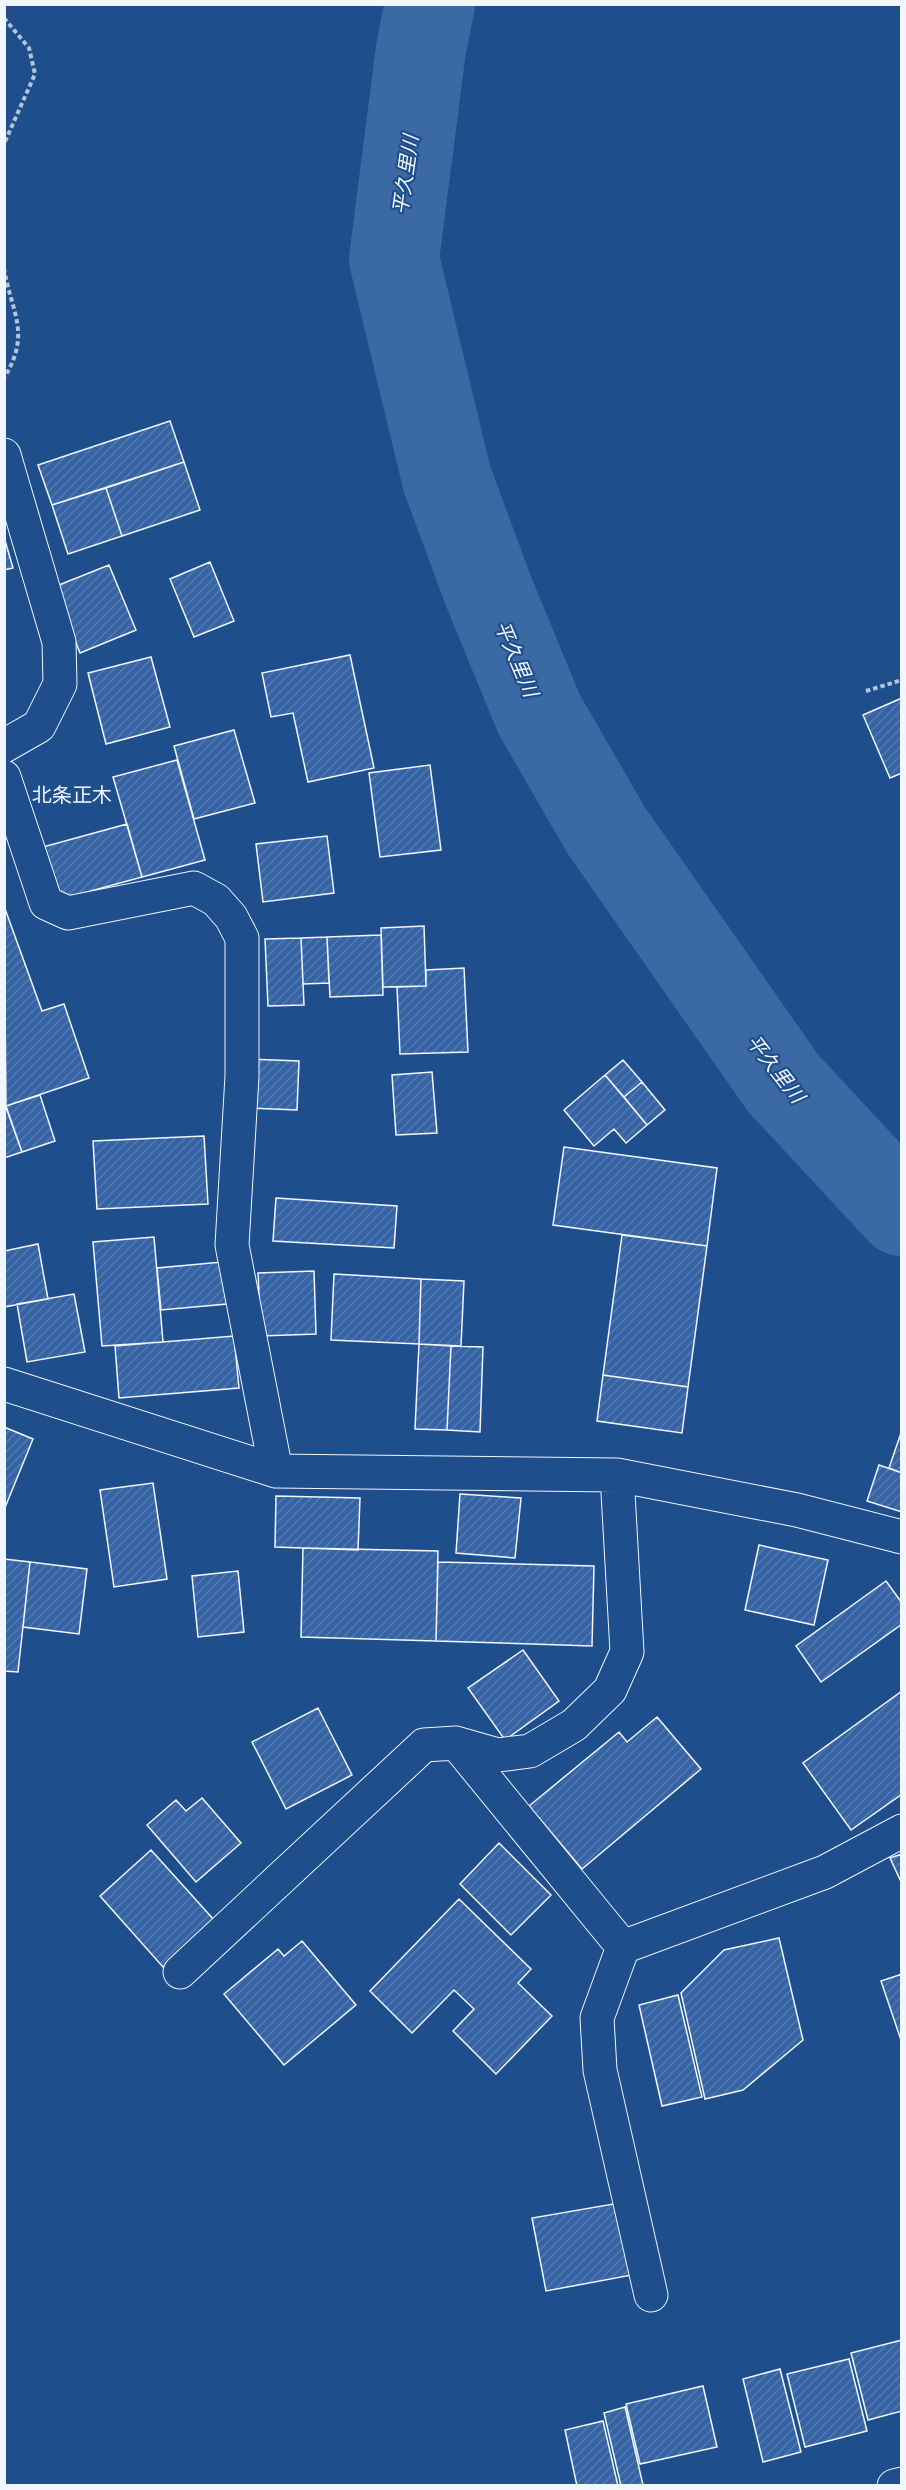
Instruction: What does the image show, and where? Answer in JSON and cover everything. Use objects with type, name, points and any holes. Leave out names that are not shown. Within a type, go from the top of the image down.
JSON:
[{"type":"street","points":[[4,455],[59,642],[60,684],[39,726],[4,746]]},
{"type":"street","points":[[4,777],[46,903],[68,913],[194,888],[216,900],[231,917],[242,938],[242,1076],[232,1245],[276,1471]]},
{"type":"street","points":[[4,1384],[276,1471],[617,1475],[796,1510],[902,1537]]},
{"type":"street","points":[[180,1972],[424,1744],[456,1743],[498,1755],[530,1751],[574,1725],[610,1690],[627,1652],[617,1475]]},
{"type":"street","points":[[456,1743],[623,1947]]},
{"type":"street","points":[[651,2295],[600,2070],[597,2018],[623,1947],[825,1872],[902,1831]]},
{"type":"street","points":[[894,2486],[902,2484]]},
{"type":"path","points":[[4,18],[29,48],[35,74],[4,144]]},
{"type":"path","points":[[4,268],[20,327],[13,364],[4,378]]},
{"type":"path","points":[[866,691],[902,680]]},
{"type":"building","points":[[170,421],[184,462],[52,505],[38,465]]},
{"type":"building","points":[[184,462],[200,510],[122,536],[106,488]]},
{"type":"building","points":[[106,488],[122,536],[68,554],[52,505]]},
{"type":"building","points":[[4,537],[13,568],[4,570]]},
{"type":"building","points":[[210,562],[234,621],[194,637],[170,579]]},
{"type":"building","points":[[109,565],[136,630],[80,653],[54,587]]},
{"type":"building","points":[[350,655],[374,768],[308,782],[293,713],[271,717],[262,673]]},
{"type":"building","points":[[151,657],[170,727],[106,744],[88,673]]},
{"type":"building","points":[[902,698],[902,773],[890,778],[863,715]]},
{"type":"building","points":[[234,730],[255,803],[194,819],[174,746]]},
{"type":"building","points":[[177,760],[205,860],[142,877],[113,777]]},
{"type":"building","points":[[430,765],[441,850],[380,857],[369,773]]},
{"type":"building","points":[[127,824],[142,877],[58,900],[43,847]]},
{"type":"building","points":[[327,836],[334,893],[263,902],[256,844]]},
{"type":"building","points":[[4,906],[42,1011],[64,1004],[89,1078],[6,1106]]},
{"type":"building","points":[[424,926],[426,986],[383,987],[381,928]]},
{"type":"building","points":[[381,935],[383,995],[330,997],[327,937]]},
{"type":"building","points":[[327,937],[329,983],[303,984],[301,938]]},
{"type":"building","points":[[301,938],[304,1005],[268,1006],[265,939]]},
{"type":"building","points":[[464,968],[468,1052],[400,1054],[397,987],[426,986],[426,970]]},
{"type":"building","points":[[250,1059],[299,1061],[297,1110],[248,1108]]},
{"type":"building","points":[[623,1060],[642,1082],[624,1097],[605,1075]]},
{"type":"building","points":[[432,1072],[437,1133],[396,1135],[392,1075]]},
{"type":"building","points":[[605,1075],[647,1125],[626,1143],[614,1129],[594,1146],[564,1110]]},
{"type":"building","points":[[642,1082],[665,1110],[647,1125],[624,1097]]},
{"type":"building","points":[[40,1095],[55,1141],[22,1152],[6,1106]]},
{"type":"building","points":[[4,1102],[22,1152],[4,1158]]},
{"type":"building","points":[[204,1136],[208,1204],[97,1209],[93,1141]]},
{"type":"building","points":[[564,1147],[717,1168],[707,1246],[553,1225]]},
{"type":"building","points":[[276,1198],[397,1206],[394,1248],[273,1241]]},
{"type":"building","points":[[622,1235],[707,1246],[688,1387],[603,1375]]},
{"type":"building","points":[[154,1237],[163,1342],[102,1346],[93,1242]]},
{"type":"building","points":[[38,1244],[48,1299],[4,1307],[4,1251]]},
{"type":"building","points":[[222,1262],[227,1304],[161,1310],[157,1268]]},
{"type":"building","points":[[314,1271],[316,1334],[261,1336],[258,1273]]},
{"type":"building","points":[[334,1274],[421,1279],[419,1344],[331,1340]]},
{"type":"building","points":[[421,1279],[464,1281],[461,1346],[419,1344]]},
{"type":"building","points":[[74,1294],[85,1352],[27,1362],[17,1304]]},
{"type":"building","points":[[234,1336],[239,1388],[119,1398],[115,1346]]},
{"type":"building","points":[[419,1344],[451,1346],[447,1430],[415,1429]]},
{"type":"building","points":[[451,1346],[483,1347],[480,1432],[447,1430]]},
{"type":"building","points":[[603,1375],[688,1387],[682,1433],[597,1421]]},
{"type":"building","points":[[4,1427],[33,1439],[4,1510]]},
{"type":"building","points":[[902,1430],[902,1473],[889,1468]]},
{"type":"building","points":[[879,1465],[902,1473],[902,1512],[867,1501]]},
{"type":"building","points":[[153,1483],[167,1579],[114,1587],[100,1490]]},
{"type":"building","points":[[460,1494],[521,1498],[515,1558],[456,1553]]},
{"type":"building","points":[[276,1496],[360,1498],[358,1550],[275,1547]]},
{"type":"building","points":[[759,1545],[828,1560],[814,1625],[745,1610]]},
{"type":"building","points":[[303,1548],[438,1551],[436,1641],[301,1637]]},
{"type":"building","points":[[4,1559],[30,1562],[18,1672],[4,1671]]},
{"type":"building","points":[[30,1562],[87,1569],[79,1634],[23,1627]]},
{"type":"building","points":[[438,1562],[594,1566],[592,1646],[436,1641]]},
{"type":"building","points":[[238,1571],[244,1632],[198,1637],[192,1576]]},
{"type":"building","points":[[886,1581],[902,1603],[902,1624],[821,1682],[796,1646]]},
{"type":"building","points":[[523,1650],[559,1701],[505,1740],[468,1688]]},
{"type":"building","points":[[902,1691],[902,1794],[851,1830],[803,1763]]},
{"type":"building","points":[[318,1708],[352,1775],[286,1809],[252,1742]]},
{"type":"building","points":[[657,1717],[701,1769],[582,1869],[529,1806],[619,1732],[627,1742]]},
{"type":"building","points":[[202,1798],[241,1843],[196,1882],[147,1825],[176,1800],[186,1811]]},
{"type":"building","points":[[499,1843],[551,1895],[511,1935],[460,1884]]},
{"type":"building","points":[[151,1850],[215,1921],[163,1967],[100,1896]]},
{"type":"building","points":[[902,1854],[902,1884],[890,1858]]},
{"type":"building","points":[[459,1899],[531,1969],[518,1983],[552,2016],[496,2074],[453,2031],[474,2009],[454,1990],[412,2033],[370,1991]]},
{"type":"building","points":[[779,1938],[803,2040],[743,2090],[705,2099],[681,1993],[724,1950]]},
{"type":"building","points":[[302,1941],[356,2005],[284,2065],[224,1994],[278,1949],[284,1956]]},
{"type":"building","points":[[902,1974],[902,2043],[881,1981]]},
{"type":"building","points":[[678,1995],[702,2097],[662,2106],[639,2005]]},
{"type":"building","points":[[619,2203],[632,2275],[546,2291],[532,2218]]},
{"type":"building","points":[[902,2340],[902,2411],[868,2420],[851,2353]]},
{"type":"building","points":[[849,2359],[867,2431],[805,2447],[787,2374]]},
{"type":"building","points":[[780,2369],[801,2452],[763,2462],[743,2379]]},
{"type":"building","points":[[703,2386],[717,2447],[640,2464],[626,2404]]},
{"type":"building","points":[[625,2407],[643,2485],[621,2486],[604,2413]]},
{"type":"building","points":[[603,2421],[618,2486],[577,2486],[565,2430]]},
{"type":"waterway","name":"平久里川","points":[[430,4],[421,49],[394,259],[447,479],[488,590],[539,714],[606,830],[783,1083],[902,1211]]},
{"type":"district","name":"北条正木","points":[[72,795]]}]
